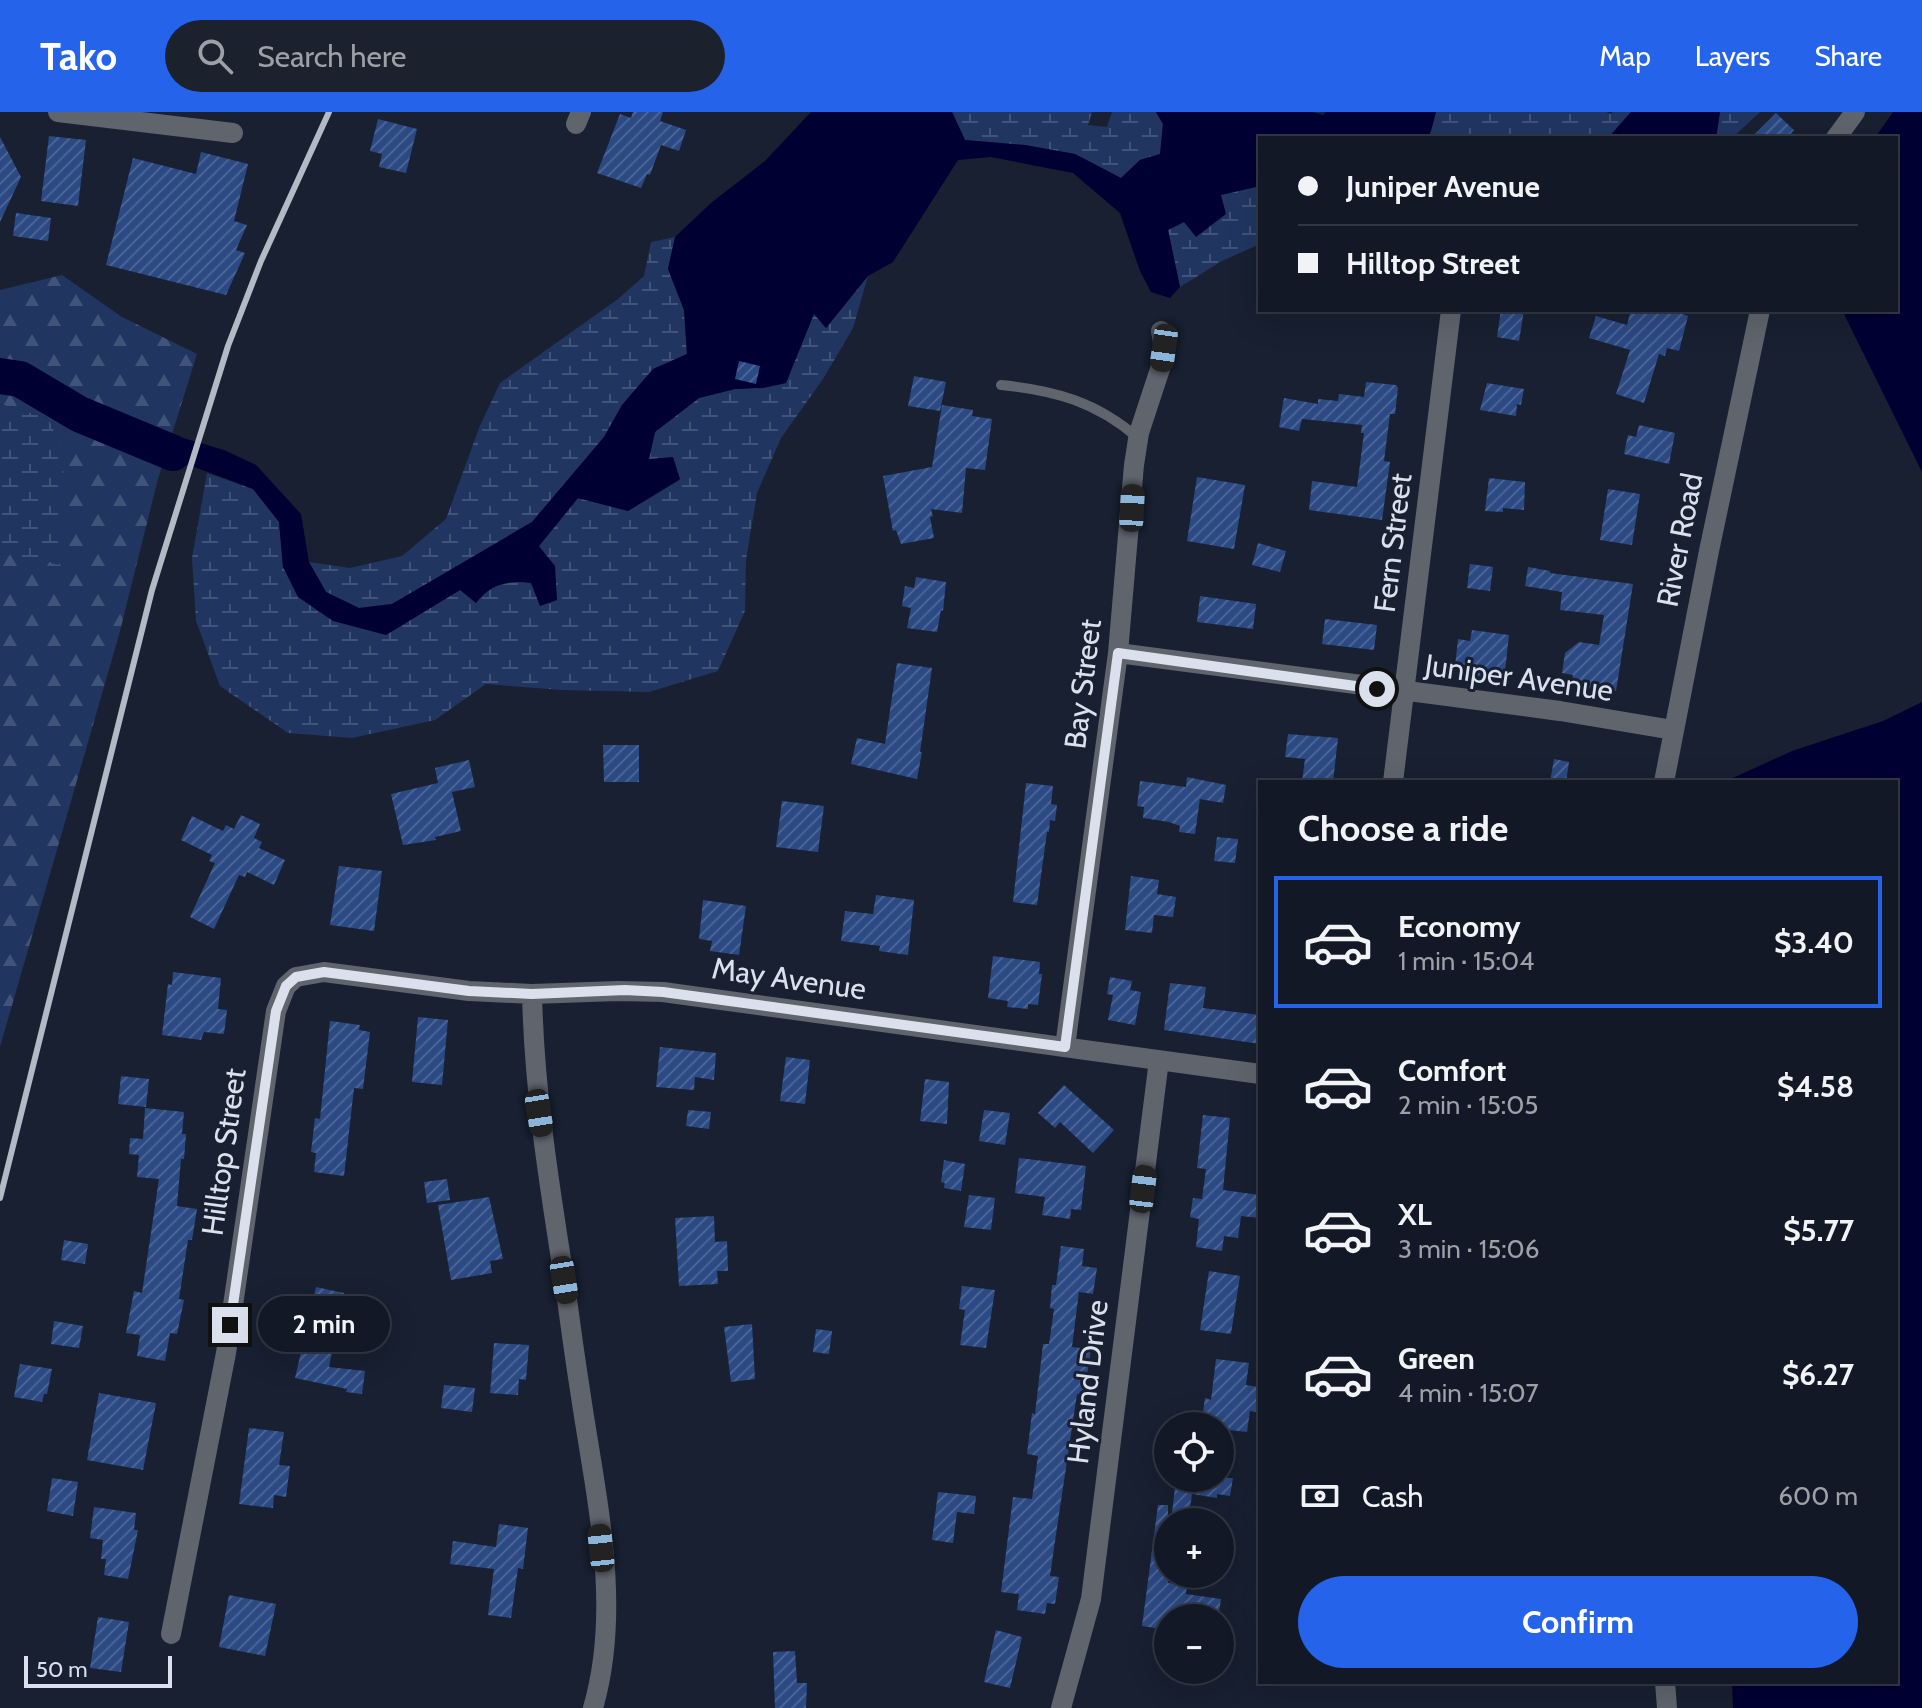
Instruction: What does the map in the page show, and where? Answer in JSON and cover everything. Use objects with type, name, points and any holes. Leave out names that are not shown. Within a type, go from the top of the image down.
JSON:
[{"type":"street","points":[[58,112],[233,133]]},
{"type":"street","points":[[1837,136],[1855,112]]},
{"type":"street","name":"Fern Street","points":[[1393,780],[1451,312]]},
{"type":"street","name":"River Road","points":[[1664,780],[1760,312]]},
{"type":"street","name":"Bay Street","points":[[1065,1047],[1118,653],[1138,438],[1161,366],[1164,348],[1161,331]]},
{"type":"street","name":"Juniper Avenue","points":[[1118,653],[1560,711],[1673,730]]},
{"type":"street","name":"May Avenue","points":[[307,973],[324,972],[469,991],[532,994],[625,990],[663,992],[1258,1074]]},
{"type":"street","name":"Hilltop Street","points":[[171,1634],[226,1353],[276,1011],[286,986],[307,973]]},
{"type":"street","points":[[532,994],[539,1113],[605,1577],[606,1639],[601,1682],[593,1708]]},
{"type":"street","name":"Hyland Drive","points":[[1061,1708],[1091,1599],[1159,1060]]},
{"type":"street","points":[[1665,1684],[1667,1708]]},
{"type":"lane","points":[[1001,385],[1040,389],[1086,403],[1121,423],[1138,438]]},
{"type":"green space","points":[[952,112],[1092,112],[1088,125],[1107,127],[1112,112],[1156,112],[1163,124],[1160,154],[1140,160],[1121,178],[1075,154],[1025,145],[965,140]]},
{"type":"green space","points":[[1436,112],[1631,112],[1610,136],[1430,136]]},
{"type":"green space","points":[[1720,112],[1760,112],[1734,136],[1716,136]]},
{"type":"green space","points":[[1258,186],[1258,245],[1222,261],[1180,287],[1168,230],[1184,222],[1197,236],[1221,195]]},
{"type":"green space","points":[[675,237],[668,269],[684,310],[687,354],[653,369],[622,405],[604,437],[532,522],[392,604],[359,608],[326,592],[309,562],[350,568],[402,556],[446,519],[479,428],[500,383],[618,299],[644,276],[651,242]]},
{"type":"green space","points":[[62,275],[122,317],[197,354],[158,479],[119,635],[0,1047],[0,553],[59,564],[48,418],[0,404],[0,290]]},
{"type":"green space","points":[[868,276],[853,328],[823,379],[781,438],[757,493],[746,560],[745,611],[718,671],[649,692],[486,684],[435,720],[352,738],[288,733],[220,686],[196,621],[192,558],[207,473],[253,489],[279,522],[283,567],[386,635],[460,590],[518,581],[531,583],[539,546],[578,498],[628,511],[680,480],[649,459],[655,432],[699,398],[735,389],[786,383],[814,313],[826,328]]},
{"type":"green space","points":[[0,404],[48,418],[64,453],[59,565],[0,553]]},
{"type":"shaded area","points":[[811,112],[952,112],[965,140],[1025,145],[1075,154],[1121,178],[1140,160],[1160,154],[1163,124],[1156,112],[1312,112],[1323,115],[1326,112],[1436,112],[1430,136],[1258,136],[1258,186],[1221,195],[1226,214],[1196,237],[1184,222],[1168,230],[1180,287],[1170,298],[1151,292],[1140,271],[1120,213],[1073,173],[991,157],[958,160],[893,262],[868,276],[826,328],[814,314],[786,383],[735,389],[699,398],[655,432],[649,459],[673,457],[680,479],[628,511],[578,498],[539,546],[555,566],[557,600],[540,606],[531,583],[514,582],[494,588],[476,603],[460,590],[386,635],[333,621],[298,597],[283,567],[279,522],[253,489],[152,451],[109,422],[142,426],[224,450],[256,465],[301,514],[309,562],[326,592],[359,608],[392,604],[532,522],[604,437],[622,405],[653,369],[687,354],[684,310],[668,269],[675,237],[711,203],[765,161]]},
{"type":"shaded area","points":[[1631,112],[1720,112],[1716,136],[1610,136]]},
{"type":"shaded area","points":[[1893,112],[1922,112],[1922,472],[1843,312],[1898,312],[1898,136],[1876,136]]},
{"type":"shaded area","points":[[1922,702],[1922,1708],[1733,1708],[1732,1684],[1898,1684],[1898,780],[1728,780],[1792,751],[1883,721]]},
{"type":"building","points":[[633,112],[663,112],[660,121],[686,130],[679,151],[661,145],[650,175],[647,174],[641,188],[597,173],[620,114],[631,118]]},
{"type":"building","points":[[1776,113],[1794,130],[1789,136],[1753,136]]},
{"type":"building","points":[[378,119],[417,129],[406,173],[379,167],[382,154],[370,151]]},
{"type":"building","points":[[49,136],[86,140],[78,206],[41,201]]},
{"type":"building","points":[[0,137],[21,177],[0,222]]},
{"type":"building","points":[[201,152],[248,164],[234,221],[247,225],[236,250],[245,253],[226,295],[106,265],[133,158],[196,174]]},
{"type":"building","points":[[16,213],[51,218],[48,241],[13,236]]},
{"type":"building","points":[[1501,312],[1524,312],[1519,341],[1497,337]]},
{"type":"building","points":[[1630,312],[1679,312],[1688,316],[1679,351],[1667,348],[1665,356],[1659,354],[1644,403],[1616,394],[1630,350],[1589,338],[1596,316],[1627,325]]},
{"type":"building","points":[[739,361],[760,366],[756,384],[735,379]]},
{"type":"building","points":[[914,376],[946,382],[940,411],[908,406]]},
{"type":"building","points":[[1366,382],[1396,385],[1398,388],[1395,414],[1390,414],[1384,461],[1390,462],[1382,520],[1309,510],[1312,481],[1357,487],[1364,433],[1361,433],[1362,425],[1302,419],[1299,431],[1279,427],[1284,398],[1318,404],[1318,399],[1338,401],[1339,394],[1364,397]]},
{"type":"building","points":[[1487,383],[1524,389],[1521,405],[1517,404],[1516,416],[1480,410]]},
{"type":"building","points":[[942,405],[973,410],[972,416],[992,419],[985,470],[966,468],[962,513],[931,509],[934,538],[901,544],[896,530],[893,531],[883,476],[932,467]]},
{"type":"building","points":[[1639,425],[1675,433],[1669,464],[1624,454],[1628,435],[1636,437]]},
{"type":"building","points":[[1197,477],[1245,485],[1234,549],[1187,541]]},
{"type":"building","points":[[1489,478],[1525,482],[1524,510],[1503,508],[1503,512],[1485,511]]},
{"type":"building","points":[[1608,489],[1640,494],[1632,545],[1600,540]]},
{"type":"building","points":[[1258,543],[1286,551],[1280,572],[1252,565]]},
{"type":"building","points":[[1470,564],[1493,567],[1490,591],[1467,588]]},
{"type":"building","points":[[1528,567],[1550,573],[1633,584],[1616,691],[1572,686],[1573,675],[1562,673],[1565,653],[1579,642],[1599,645],[1604,615],[1560,610],[1562,592],[1525,586]]},
{"type":"building","points":[[916,577],[946,582],[937,632],[907,628],[911,608],[902,606],[905,586],[914,588]]},
{"type":"building","points":[[1200,596],[1256,604],[1253,629],[1197,622]]},
{"type":"building","points":[[1325,619],[1377,625],[1374,650],[1322,644]]},
{"type":"building","points":[[1472,630],[1509,635],[1505,672],[1500,671],[1499,679],[1465,674],[1466,667],[1455,666],[1458,639],[1470,641]]},
{"type":"building","points":[[897,663],[932,668],[917,779],[851,764],[857,738],[885,744]]},
{"type":"building","points":[[1288,734],[1338,738],[1333,780],[1302,780],[1305,759],[1285,757]]},
{"type":"building","points":[[603,745],[639,745],[639,782],[604,782]]},
{"type":"building","points":[[1554,759],[1569,762],[1566,780],[1550,780]]},
{"type":"building","points":[[469,760],[475,787],[452,792],[461,831],[435,837],[436,840],[403,845],[391,794],[438,783],[435,768]]},
{"type":"building","points":[[1187,777],[1226,785],[1223,803],[1200,799],[1195,834],[1179,832],[1180,826],[1169,822],[1143,818],[1144,807],[1137,806],[1140,781],[1186,787]]},
{"type":"building","points":[[1026,783],[1053,786],[1051,804],[1057,805],[1055,821],[1050,820],[1047,832],[1037,905],[1013,902]]},
{"type":"building","points":[[782,801],[824,806],[818,852],[776,847]]},
{"type":"building","points":[[241,815],[260,824],[254,838],[262,842],[259,848],[285,860],[274,885],[247,872],[245,877],[239,875],[214,929],[190,917],[215,863],[209,861],[212,855],[181,840],[192,816],[223,831],[226,825],[234,829]]},
{"type":"building","points":[[1217,837],[1238,839],[1235,863],[1214,861]]},
{"type":"building","points":[[339,866],[382,871],[374,931],[330,925]]},
{"type":"building","points":[[1131,876],[1159,880],[1157,894],[1176,897],[1173,917],[1154,915],[1152,933],[1125,930]]},
{"type":"building","points":[[876,895],[914,900],[908,955],[879,951],[880,946],[841,941],[845,911],[873,914]]},
{"type":"building","points":[[703,900],[746,906],[739,955],[710,951],[712,941],[699,939]]},
{"type":"building","points":[[993,956],[1040,962],[1039,974],[1042,974],[1038,1005],[1028,1004],[1028,1009],[1007,1007],[1008,1001],[988,998]]},
{"type":"building","points":[[173,972],[221,978],[218,1009],[227,1010],[224,1034],[204,1032],[201,1040],[162,1035],[168,984],[172,985]]},
{"type":"building","points":[[1110,977],[1132,981],[1130,990],[1141,992],[1135,1025],[1108,1020],[1113,995],[1107,994]]},
{"type":"building","points":[[1170,983],[1206,987],[1203,1008],[1258,1015],[1258,1044],[1164,1030]]},
{"type":"building","points":[[418,1017],[448,1020],[442,1085],[412,1082]]},
{"type":"building","points":[[330,1021],[360,1025],[359,1030],[370,1032],[363,1089],[354,1088],[344,1176],[314,1172],[316,1153],[311,1152],[315,1118],[320,1119]]},
{"type":"building","points":[[660,1047],[716,1053],[714,1080],[695,1077],[694,1090],[656,1087]]},
{"type":"building","points":[[786,1057],[810,1060],[805,1104],[780,1101]]},
{"type":"building","points":[[121,1076],[149,1079],[146,1107],[118,1104]]},
{"type":"building","points":[[925,1079],[949,1082],[947,1124],[920,1121]]},
{"type":"building","points":[[1064,1085],[1114,1130],[1093,1153],[1060,1122],[1055,1128],[1038,1113]]},
{"type":"building","points":[[145,1108],[184,1112],[182,1134],[186,1134],[177,1206],[197,1209],[192,1240],[188,1240],[179,1299],[184,1300],[177,1334],[170,1333],[165,1361],[137,1356],[140,1335],[126,1333],[134,1291],[142,1293],[159,1179],[137,1177],[139,1155],[129,1154],[130,1138],[143,1139]]},
{"type":"building","points":[[688,1110],[711,1112],[709,1129],[686,1126]]},
{"type":"building","points":[[984,1110],[1010,1113],[1005,1145],[979,1141]]},
{"type":"building","points":[[1203,1115],[1230,1118],[1223,1190],[1258,1195],[1258,1218],[1241,1216],[1238,1238],[1224,1236],[1222,1251],[1196,1247],[1199,1219],[1190,1217],[1193,1198],[1202,1199],[1206,1169],[1197,1168]]},
{"type":"building","points":[[1019,1158],[1086,1166],[1081,1210],[1071,1209],[1070,1219],[1042,1215],[1045,1197],[1015,1193]]},
{"type":"building","points":[[944,1160],[965,1164],[961,1191],[944,1188],[945,1183],[941,1182]]},
{"type":"building","points":[[447,1179],[450,1200],[427,1203],[424,1182]]},
{"type":"building","points":[[969,1195],[995,1198],[991,1230],[964,1227]]},
{"type":"building","points":[[489,1197],[503,1259],[490,1261],[492,1273],[451,1280],[438,1205]]},
{"type":"building","points":[[714,1216],[715,1242],[727,1241],[728,1271],[717,1271],[718,1284],[679,1286],[675,1218]]},
{"type":"building","points":[[64,1240],[88,1244],[85,1264],[61,1260]]},
{"type":"building","points":[[1061,1246],[1084,1249],[1082,1266],[1097,1268],[1093,1294],[1079,1292],[1072,1347],[1091,1349],[1084,1395],[1077,1394],[1050,1576],[1059,1577],[1055,1604],[1047,1603],[1045,1614],[1017,1610],[1019,1594],[1001,1592],[1013,1497],[1032,1499],[1038,1456],[1027,1454],[1043,1344],[1049,1344],[1054,1309],[1050,1308],[1052,1285],[1056,1285]]},
{"type":"building","points":[[1209,1271],[1240,1276],[1231,1334],[1200,1330]]},
{"type":"building","points":[[962,1286],[995,1290],[986,1348],[960,1345],[965,1310],[959,1309]]},
{"type":"building","points":[[316,1287],[344,1293],[329,1367],[365,1371],[362,1394],[295,1378]]},
{"type":"building","points":[[54,1321],[83,1326],[79,1348],[51,1344]]},
{"type":"building","points":[[752,1324],[755,1379],[731,1382],[724,1327]]},
{"type":"building","points":[[816,1329],[832,1331],[829,1354],[813,1352]]},
{"type":"building","points":[[494,1343],[529,1345],[526,1380],[519,1379],[518,1395],[490,1393]]},
{"type":"building","points":[[1216,1359],[1249,1363],[1246,1385],[1258,1387],[1258,1395],[1256,1412],[1250,1411],[1247,1432],[1234,1431],[1234,1412],[1203,1412],[1205,1398],[1211,1400]]},
{"type":"building","points":[[20,1364],[52,1369],[47,1394],[44,1394],[42,1402],[14,1397]]},
{"type":"building","points":[[444,1385],[475,1388],[472,1412],[441,1408]]},
{"type":"building","points":[[99,1393],[156,1403],[143,1470],[87,1460]]},
{"type":"building","points":[[249,1428],[284,1432],[279,1465],[290,1466],[286,1497],[274,1495],[273,1508],[239,1504]]},
{"type":"building","points":[[52,1478],[78,1482],[73,1516],[47,1511]]},
{"type":"building","points":[[938,1492],[976,1496],[974,1514],[957,1512],[953,1543],[932,1540]]},
{"type":"building","points":[[1174,1492],[1231,1492],[1230,1496],[1217,1494],[1217,1498],[1192,1494],[1190,1508],[1173,1508]]},
{"type":"building","points":[[94,1507],[136,1513],[134,1530],[138,1530],[128,1579],[104,1575],[106,1559],[101,1559],[103,1540],[90,1538]]},
{"type":"building","points":[[499,1524],[528,1528],[523,1569],[518,1568],[511,1618],[488,1615],[494,1569],[450,1564],[453,1541],[496,1547]]},
{"type":"building","points":[[1154,1535],[1154,1588],[1187,1588],[1186,1594],[1221,1599],[1220,1604],[1154,1604],[1154,1628],[1142,1626]]},
{"type":"building","points":[[229,1595],[276,1604],[265,1656],[219,1647]]},
{"type":"building","points":[[98,1617],[129,1622],[121,1672],[90,1668]]},
{"type":"building","points":[[996,1630],[1022,1637],[1010,1688],[984,1682]]},
{"type":"building","points":[[795,1651],[797,1683],[807,1683],[806,1708],[775,1708],[773,1652]]},
{"type":"waterway","points":[[0,376],[20,379],[79,414],[173,453]]},
{"type":"railway","points":[[0,1198],[152,590],[228,346],[261,261],[329,112]]},
{"type":"route","points":[[230,1325],[276,1011],[286,986],[296,977],[324,972],[469,991],[532,994],[625,990],[663,992],[1065,1047],[1118,653],[1377,689]]}]
